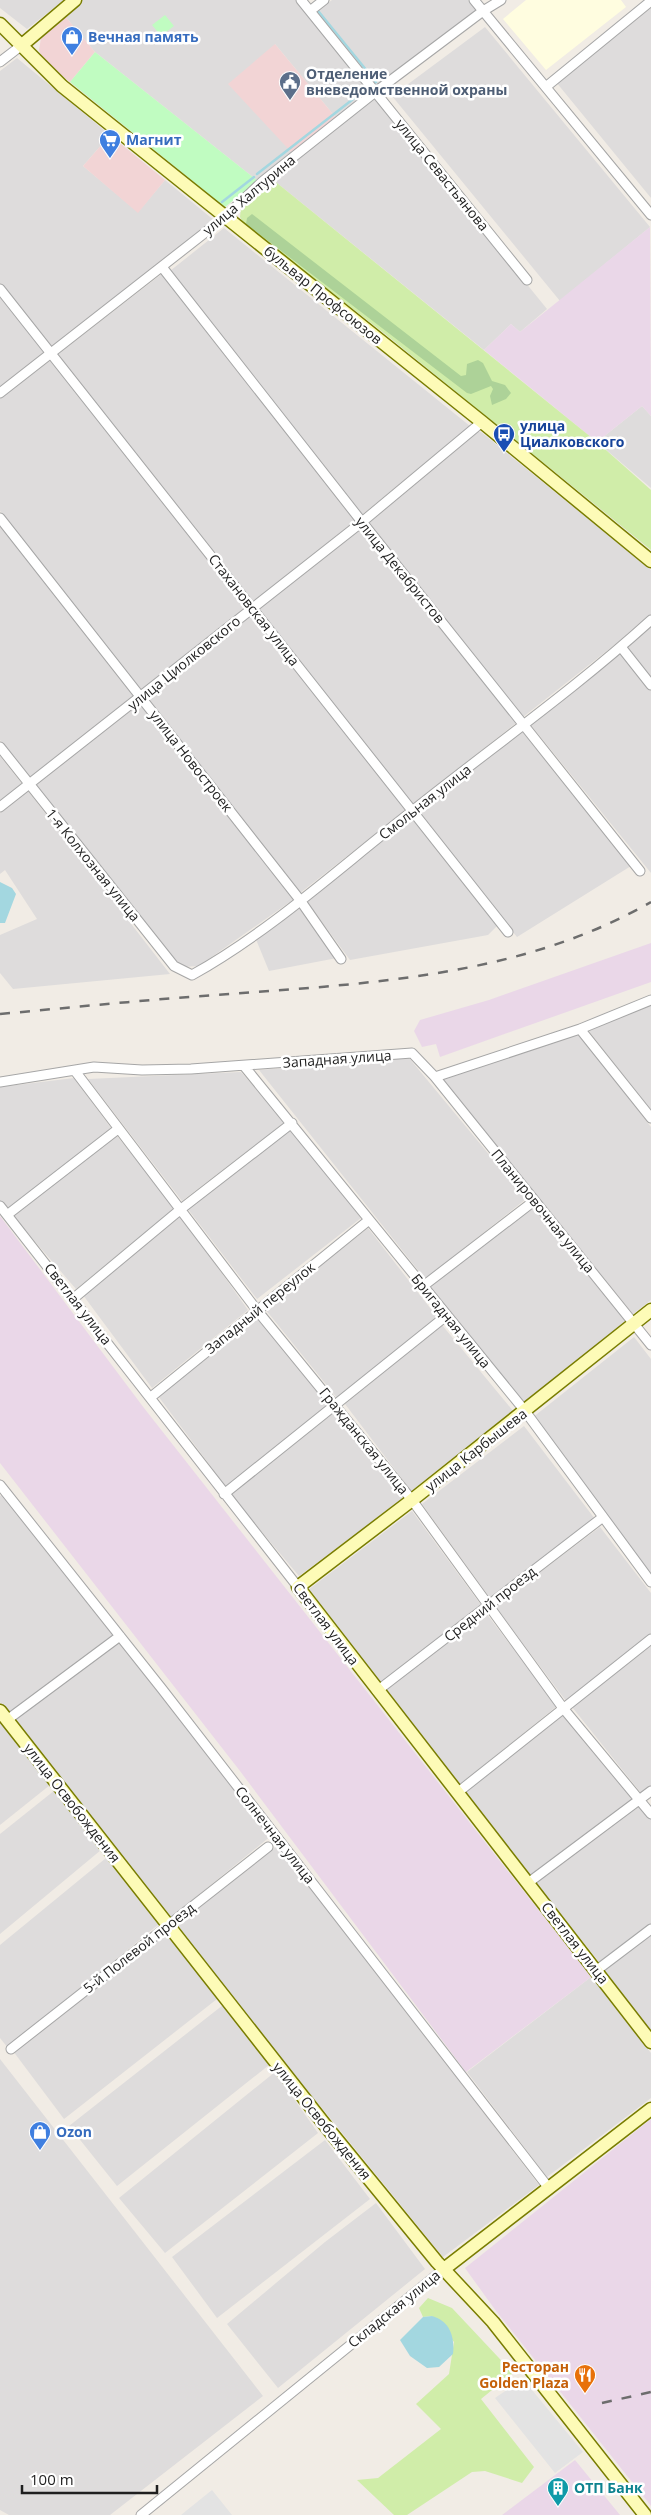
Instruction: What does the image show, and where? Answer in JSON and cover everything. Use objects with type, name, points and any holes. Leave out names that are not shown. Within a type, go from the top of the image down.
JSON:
[{"type":"street","points":[[0,62],[75,0]]},
{"type":"street","name":"улица Севастьянова","points":[[301,0],[526,280]]},
{"type":"street","points":[[310,11],[324,0]]},
{"type":"street","points":[[474,0],[547,86],[651,215]]},
{"type":"street","name":"улица Халтурина","points":[[0,393],[225,217],[263,181],[374,93],[483,11],[501,0]]},
{"type":"street","points":[[547,86],[651,1]]},
{"type":"street","name":"бульвар Профсоюзов","points":[[0,24],[62,86],[482,422],[651,561]]},
{"type":"street","name":"улица Декабристов","points":[[162,267],[640,871]]},
{"type":"street","name":"Стахановская улица","points":[[0,289],[508,932]]},
{"type":"street","name":"улица Циолковского","points":[[0,807],[141,698],[362,522],[482,422]]},
{"type":"street","name":"улица Новостроек","points":[[0,518],[300,900],[341,959]]},
{"type":"street","name":"Смольная улица","points":[[192,975],[218,960],[300,900],[524,725],[621,647],[651,620]]},
{"type":"street","points":[[621,647],[651,685]]},
{"type":"street","name":"1-я Колхозная улица","points":[[0,747],[174,966],[192,975]]},
{"type":"street","points":[[435,1077],[580,1029],[651,1000]]},
{"type":"street","points":[[580,1029],[651,1118]]},
{"type":"street","name":"Западная улица","points":[[0,1082],[94,1067],[142,1070],[244,1066],[412,1053],[435,1077]]},
{"type":"street","name":"Бригадная улица","points":[[244,1066],[292,1122],[422,1287],[524,1411],[651,1582]]},
{"type":"street","name":"Гражданская улица","points":[[75,1071],[256,1309],[412,1500],[487,1606],[564,1708],[651,1814]]},
{"type":"street","name":"Планировочная улица","points":[[435,1077],[651,1345]]},
{"type":"street","points":[[74,1298],[181,1209],[292,1122]]},
{"type":"street","points":[[7,1215],[118,1129]]},
{"type":"street","points":[[422,1287],[534,1201]]},
{"type":"street","name":"Светлая улица","points":[[0,1206],[74,1298],[224,1494],[597,1970],[651,2042]]},
{"type":"street","name":"Западный переулок","points":[[151,1397],[256,1309],[369,1220]]},
{"type":"street","name":"улица Карбышева","points":[[298,1587],[412,1500],[651,1310]]},
{"type":"street","points":[[224,1494],[446,1316]]},
{"type":"street","name":"Солнечная улица","points":[[1,1487],[120,1636],[548,2187]]},
{"type":"street","name":"Средний проезд","points":[[377,1691],[603,1517]]},
{"type":"street","name":"улица Освобождения","points":[[120,1636],[3,1716],[329,2130],[444,2269],[499,2329],[645,2515]]},
{"type":"street","points":[[457,1793],[651,1639]]},
{"type":"street","points":[[528,1883],[651,1791]]},
{"type":"street","name":"5-й Полевой проезд","points":[[10,2049],[268,1847]]},
{"type":"street","points":[[597,1970],[651,1929]]},
{"type":"street","name":"Складская улица","points":[[141,2515],[444,2269],[651,2109]]},
{"type":"shaded area","points":[[0,0],[64,0],[27,29],[0,8]]},
{"type":"shaded area","points":[[83,0],[296,0],[370,93],[337,119],[275,44],[293,154],[258,181],[95,52],[64,15]]},
{"type":"shaded area","points":[[332,0],[468,0],[478,11],[375,88],[316,12]]},
{"type":"shaded area","points":[[526,0],[621,0],[626,7],[546,70],[503,19]]},
{"type":"shaded area","points":[[651,6],[651,198],[556,82]]},
{"type":"shaded area","points":[[64,15],[95,52],[70,82],[43,60],[39,50],[41,38]]},
{"type":"shaded area","points":[[485,27],[650,227],[560,301],[392,96]]},
{"type":"shaded area","points":[[275,44],[337,119],[293,154],[228,84]]},
{"type":"shaded area","points":[[17,58],[110,135],[83,166],[138,212],[165,180],[215,221],[52,350],[0,283],[0,71]]},
{"type":"shaded area","points":[[375,97],[547,309],[520,332],[511,324],[484,350],[272,179]]},
{"type":"shaded area","points":[[110,135],[165,180],[138,213],[83,166]]},
{"type":"shaded area","points":[[650,227],[651,416],[642,406],[597,442],[484,350],[511,324],[520,332]]},
{"type":"shaded area","points":[[224,228],[470,426],[363,514],[357,513],[170,271]]},
{"type":"shaded area","points":[[163,273],[356,520],[253,603],[57,355]]},
{"type":"shaded area","points":[[0,295],[45,353],[0,387]]},
{"type":"shaded area","points":[[51,360],[248,608],[141,691],[0,511],[0,398]]},
{"type":"shaded area","points":[[642,406],[651,416],[651,488],[597,442]]},
{"type":"shaded area","points":[[477,432],[481,432],[651,570],[651,616],[523,717],[367,522]]},
{"type":"shaded area","points":[[0,524],[135,695],[29,778],[0,740]]},
{"type":"shaded area","points":[[361,527],[516,723],[414,804],[410,803],[259,612],[260,607]]},
{"type":"shaded area","points":[[252,613],[406,810],[300,893],[146,697]]},
{"type":"shaded area","points":[[651,625],[651,681],[624,647]]},
{"type":"shaded area","points":[[620,652],[651,691],[651,873],[530,724]]},
{"type":"shaded area","points":[[140,702],[294,899],[199,966],[181,967],[34,785]]},
{"type":"shaded area","points":[[522,730],[631,866],[517,937],[416,811]]},
{"type":"shaded area","points":[[0,756],[22,784],[0,801]]},
{"type":"shaded area","points":[[28,791],[170,974],[13,989],[0,973],[0,935],[37,919],[5,870],[0,874],[0,813]]},
{"type":"shaded area","points":[[410,816],[497,926],[488,935],[350,960],[305,899]]},
{"type":"shaded area","points":[[299,905],[337,958],[269,971],[255,937]]},
{"type":"shaded area","points":[[651,943],[651,982],[440,1057],[436,1044],[422,1047],[414,1031],[420,1020],[489,1000]]},
{"type":"shaded area","points":[[651,1004],[651,1110],[588,1030]]},
{"type":"shaded area","points":[[578,1033],[651,1127],[651,1300],[633,1314],[442,1079]]},
{"type":"shaded area","points":[[409,1058],[526,1199],[425,1279],[259,1070]]},
{"type":"shaded area","points":[[241,1072],[285,1122],[182,1201],[88,1079]]},
{"type":"shaded area","points":[[74,1078],[111,1128],[7,1210],[0,1201],[0,1087]]},
{"type":"shaded area","points":[[291,1128],[361,1218],[257,1299],[187,1208]]},
{"type":"shaded area","points":[[117,1136],[175,1208],[76,1289],[12,1215]]},
{"type":"shaded area","points":[[532,1206],[626,1321],[522,1404],[428,1286]]},
{"type":"shaded area","points":[[0,1216],[144,1408],[591,1977],[466,2072],[240,1771],[0,1463]]},
{"type":"shaded area","points":[[181,1216],[248,1310],[152,1388],[83,1295]]},
{"type":"shaded area","points":[[368,1228],[437,1317],[337,1398],[265,1309]]},
{"type":"shaded area","points":[[256,1316],[328,1404],[227,1488],[158,1396]]},
{"type":"shaded area","points":[[442,1325],[514,1412],[412,1492],[345,1404]]},
{"type":"shaded area","points":[[634,1337],[651,1359],[651,1575],[532,1418]]},
{"type":"shaded area","points":[[335,1412],[403,1499],[299,1576],[230,1494]]},
{"type":"shaded area","points":[[524,1426],[595,1519],[490,1598],[422,1504]]},
{"type":"shaded area","points":[[3,1494],[41,1545],[272,1835],[169,1919],[0,1702],[0,1496]]},
{"type":"shaded area","points":[[412,1511],[481,1605],[380,1683],[308,1590]]},
{"type":"shaded area","points":[[600,1527],[651,1593],[651,1633],[566,1701],[495,1606]]},
{"type":"shaded area","points":[[486,1613],[557,1706],[457,1787],[382,1691]]},
{"type":"shaded area","points":[[651,1646],[651,1786],[641,1793],[572,1707]]},
{"type":"shaded area","points":[[563,1713],[634,1800],[530,1876],[466,1792]]},
{"type":"shaded area","points":[[0,1721],[50,1785],[0,1825]]},
{"type":"shaded area","points":[[55,1790],[101,1850],[0,1934],[0,1834]]},
{"type":"shaded area","points":[[639,1805],[651,1820],[651,1925],[600,1963],[535,1882]]},
{"type":"shaded area","points":[[278,1845],[539,2185],[443,2257],[173,1925]]},
{"type":"shaded area","points":[[106,1858],[159,1924],[8,2048],[0,2038],[0,1945]]},
{"type":"shaded area","points":[[167,1931],[217,1999],[64,2119],[13,2051]]},
{"type":"shaded area","points":[[651,1932],[651,2031],[603,1968]]},
{"type":"shaded area","points":[[591,1977],[651,2053],[651,2098],[547,2177],[467,2072]]},
{"type":"shaded area","points":[[223,2005],[269,2065],[117,2186],[69,2126]]},
{"type":"shaded area","points":[[0,2059],[263,2396],[110,2515],[9,2515],[0,2510]]},
{"type":"shaded area","points":[[275,2072],[318,2133],[165,2253],[119,2198]]},
{"type":"shaded area","points":[[651,2119],[651,2506],[496,2311],[465,2268]]},
{"type":"shaded area","points":[[325,2140],[370,2199],[217,2318],[172,2257]]},
{"type":"shaded area","points":[[376,2203],[425,2269],[278,2388],[227,2324],[325,2242]]},
{"type":"shaded area","points":[[523,2379],[583,2452],[555,2473],[495,2398]]},
{"type":"shaded area","points":[[575,2460],[620,2515],[502,2515]]},
{"type":"shaded area","points":[[212,2490],[232,2515],[181,2515],[202,2498]]},
{"type":"green space","points":[[165,15],[174,26],[161,36],[152,25]]},
{"type":"green space","points":[[95,52],[258,181],[225,207],[70,82]]},
{"type":"green space","points":[[272,179],[597,442],[651,490],[651,550],[385,334],[243,223],[240,217],[241,207]]},
{"type":"green space","points":[[252,214],[461,376],[466,375],[467,364],[478,360],[483,363],[492,381],[505,385],[511,393],[506,399],[492,405],[490,396],[493,389],[491,386],[471,394],[467,393],[246,224],[247,218]]},
{"type":"green space","points":[[428,2298],[452,2308],[513,2373],[481,2399],[534,2467],[522,2483],[485,2471],[472,2472],[407,2515],[394,2515],[357,2480],[378,2478],[441,2429],[416,2404],[449,2374],[454,2342],[432,2316],[423,2317],[419,2308]]},
{"type":"water","points":[[0,882],[12,888],[16,894],[5,923],[0,923]]},
{"type":"water","points":[[432,2316],[438,2318],[450,2330],[453,2354],[439,2367],[427,2368],[410,2356],[400,2340],[423,2317]]},
{"type":"waterway","points":[[319,12],[376,82],[373,84]]},
{"type":"waterway","points":[[257,174],[366,89]]},
{"type":"waterway","points":[[222,202],[254,177]]},
{"type":"railway","points":[[0,1014],[392,980],[446,972],[499,961],[551,946],[602,927],[651,902]]},
{"type":"railway","points":[[602,2403],[651,2392]]},
{"type":"place","name":"Вечная память","points":[[72,56]]},
{"type":"place","name":"Отделение вневедомственной охраны","points":[[290,101]]},
{"type":"place","name":"Магнит","points":[[110,159]]},
{"type":"place","name":"улица Циалковского","points":[[504,453]]},
{"type":"place","name":"Ozon","points":[[40,2151]]},
{"type":"place","name":"Ресторан Golden Plaza","points":[[585,2394]]},
{"type":"place","name":"ОТП Банк","points":[[558,2507]]}]
